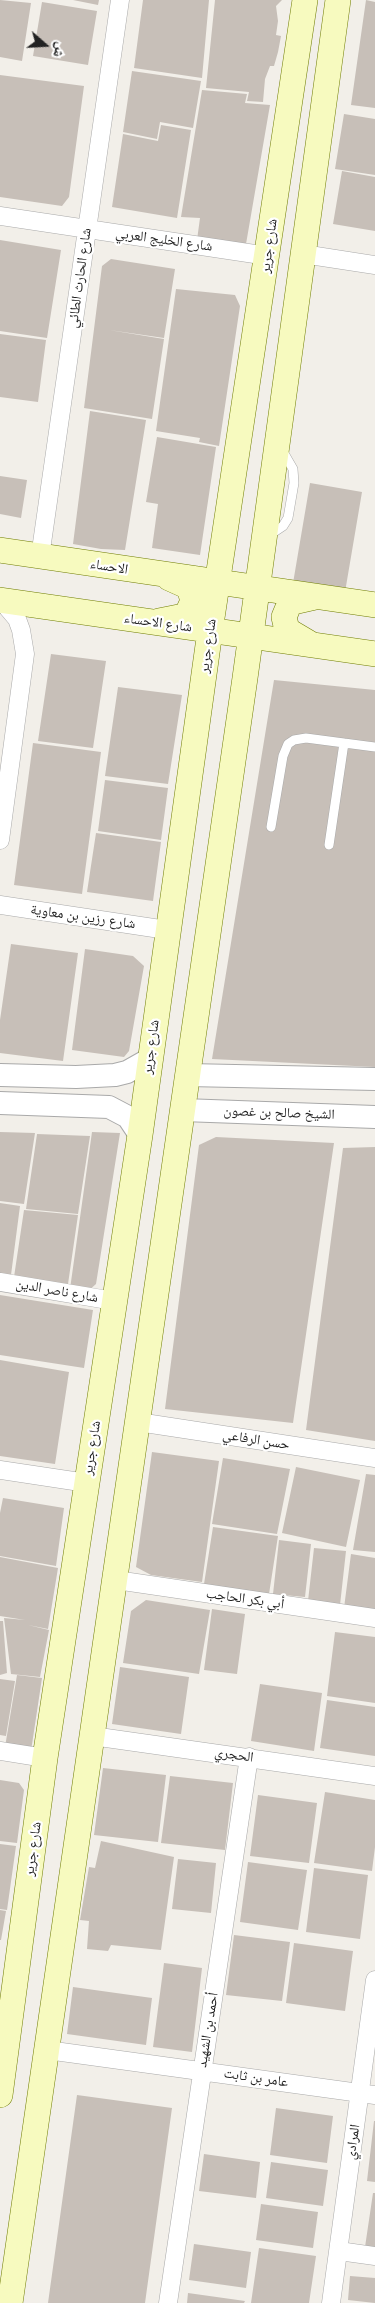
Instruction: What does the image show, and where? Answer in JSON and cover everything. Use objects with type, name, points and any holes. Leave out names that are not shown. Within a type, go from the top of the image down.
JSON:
[{"type":"main road","name":"شارع جرير","points":[[0,2095],[4,2041],[45,1758],[140,1135],[210,631],[268,256],[305,0]]},
{"type":"main road","points":[[10,2303],[251,636],[256,588],[338,0]]},
{"type":"main road","points":[[225,535],[224,551],[227,557],[230,561],[241,567],[254,564],[263,541]]},
{"type":"main road","name":"الاحساء","points":[[0,550],[218,583]]},
{"type":"main road","points":[[152,623],[184,616],[193,601],[193,595],[189,587],[161,575]]},
{"type":"main road","points":[[218,583],[315,597],[375,603]]},
{"type":"main road","points":[[310,643],[287,630],[284,617],[289,605],[293,602],[315,597]]},
{"type":"main road","name":"شارع الاحساء","points":[[1,600],[152,623],[310,643],[374,655]]},
{"type":"main road","points":[[204,675],[212,651],[219,647],[225,647],[237,652],[240,656],[244,680]]},
{"type":"street","name":"شارع الحارث الطائي","points":[[40,557],[120,0]]},
{"type":"street","name":"شارع الخليج العربي","points":[[0,216],[268,256]]},
{"type":"street","points":[[303,254],[375,265]]},
{"type":"street","points":[[0,840],[25,667],[22,630],[17,619],[1,600]]},
{"type":"street","name":"شارع رزين بن معاوية","points":[[0,905],[167,930]]},
{"type":"street","points":[[0,1075],[93,1076],[127,1072],[150,1059]]},
{"type":"street","points":[[188,1075],[375,1079]]},
{"type":"street","points":[[54,1104],[69,1093],[69,1085],[56,1076]]},
{"type":"street","points":[[92,1105],[79,1091],[81,1084],[93,1076]]},
{"type":"street","points":[[0,1103],[109,1107],[119,1111],[135,1125],[140,1135]]},
{"type":"street","name":"الشيخ صالح بن غصون","points":[[183,1110],[375,1117]]},
{"type":"street","name":"شارع ناصر الدين","points":[[0,1282],[114,1301]]},
{"type":"street","name":"حسن الرفاعي","points":[[138,1422],[375,1458]]},
{"type":"street","points":[[0,1470],[87,1483]]},
{"type":"street","name":"أبي بكر الحاجب","points":[[116,1580],[375,1618]]},
{"type":"street","name":"الحجري","points":[[92,1736],[375,1776]]},
{"type":"street","points":[[0,1751],[45,1758]]},
{"type":"street","name":"أحمد بن الشهيد","points":[[168,2303],[249,1757]]},
{"type":"street","name":"المرادي","points":[[331,2303],[338,2251],[367,2094],[375,1980]]},
{"type":"street","name":"عامر بن ثابت","points":[[47,2050],[367,2094]]},
{"type":"street","points":[[338,2251],[375,2256]]},
{"type":"lane","points":[[272,827],[283,756],[288,744],[294,740],[306,738],[375,747]]},
{"type":"lane","points":[[329,845],[344,743]]},
{"type":"building","points":[[0,0],[31,3],[22,61],[0,57]]},
{"type":"building","points":[[73,0],[99,0],[98,5]]},
{"type":"building","points":[[143,0],[209,0],[202,78],[134,68]]},
{"type":"building","points":[[215,0],[282,0],[276,6],[278,21],[276,35],[281,36],[274,66],[270,66],[265,79],[263,102],[247,101],[249,92],[206,88]]},
{"type":"building","points":[[366,0],[375,2],[375,108],[351,105]]},
{"type":"building","points":[[42,2],[97,11],[88,65],[33,56]]},
{"type":"building","points":[[132,71],[201,81],[193,128],[160,122],[157,139],[123,132]]},
{"type":"building","points":[[0,75],[84,86],[69,197],[62,206],[0,197]]},
{"type":"building","points":[[202,90],[247,94],[245,103],[270,105],[246,244],[237,248],[197,240],[200,218],[181,217]]},
{"type":"building","points":[[344,114],[375,119],[375,175],[335,169]]},
{"type":"building","points":[[161,125],[191,130],[177,218],[112,207],[123,134],[158,141]]},
{"type":"building","points":[[342,171],[375,177],[375,231],[333,224]]},
{"type":"building","points":[[0,240],[61,250],[47,338],[0,331]]},
{"type":"building","points":[[111,259],[175,269],[164,338],[109,330],[164,339],[152,419],[84,408],[102,266]]},
{"type":"building","points":[[176,289],[235,295],[240,306],[219,446],[199,442],[200,438],[156,431]]},
{"type":"building","points":[[0,334],[46,340],[38,402],[0,397]]},
{"type":"building","points":[[90,411],[146,420],[125,550],[101,549],[73,544]]},
{"type":"building","points":[[157,437],[216,447],[200,555],[152,548],[158,504],[146,502]]},
{"type":"building","points":[[0,476],[27,480],[21,518],[0,514]]},
{"type":"building","points":[[310,483],[362,492],[344,598],[292,589]]},
{"type":"building","points":[[51,654],[106,661],[93,748],[38,741]]},
{"type":"building","points":[[274,680],[375,690],[375,1067],[212,1059]]},
{"type":"building","points":[[118,687],[182,695],[168,784],[105,776]]},
{"type":"building","points":[[33,743],[101,752],[82,894],[14,885]]},
{"type":"building","points":[[105,780],[168,788],[161,840],[98,831]]},
{"type":"building","points":[[96,833],[161,842],[153,901],[87,892]]},
{"type":"building","points":[[11,944],[78,953],[63,1061],[0,1053],[0,1020]]},
{"type":"building","points":[[85,949],[133,956],[144,966],[129,1051],[124,1057],[72,1050]]},
{"type":"building","points":[[0,1132],[35,1133],[24,1204],[0,1201]]},
{"type":"building","points":[[92,1132],[120,1133],[96,1284],[87,1292],[70,1289]]},
{"type":"building","points":[[37,1134],[90,1136],[78,1214],[26,1209]]},
{"type":"building","points":[[216,1137],[334,1143],[293,1423],[165,1409],[199,1145]]},
{"type":"building","points":[[375,1147],[375,1441],[306,1430],[343,1148]]},
{"type":"building","points":[[0,1203],[20,1206],[11,1275],[0,1273]]},
{"type":"building","points":[[24,1210],[78,1215],[68,1284],[14,1277]]},
{"type":"building","points":[[0,1295],[93,1310],[84,1368],[0,1355]]},
{"type":"building","points":[[0,1360],[69,1372],[55,1464],[0,1456]]},
{"type":"building","points":[[152,1452],[219,1461],[202,1582],[151,1575],[136,1567]]},
{"type":"building","points":[[223,1458],[290,1469],[277,1534],[212,1524]]},
{"type":"building","points":[[296,1467],[360,1480],[346,1547],[282,1533]]},
{"type":"building","points":[[366,1474],[375,1475],[375,1552],[353,1550]]},
{"type":"building","points":[[3,1498],[64,1508],[56,1566],[0,1556],[0,1513]]},
{"type":"building","points":[[213,1527],[278,1536],[269,1594],[204,1584]]},
{"type":"building","points":[[279,1540],[311,1544],[305,1597],[273,1594]]},
{"type":"building","points":[[314,1548],[346,1551],[340,1605],[308,1601]]},
{"type":"building","points":[[351,1554],[375,1558],[375,1611],[344,1608]]},
{"type":"building","points":[[0,1557],[58,1568],[48,1629],[28,1625],[49,1630],[40,1677],[11,1674],[4,1618],[25,1620],[0,1616]]},
{"type":"building","points":[[146,1600],[210,1610],[199,1674],[123,1663],[131,1611]]},
{"type":"building","points":[[212,1609],[245,1614],[237,1674],[204,1670]]},
{"type":"building","points":[[0,1621],[3,1621],[7,1673],[0,1675]]},
{"type":"building","points":[[335,1632],[375,1637],[375,1703],[327,1696]]},
{"type":"building","points":[[120,1667],[189,1677],[181,1734],[112,1724]]},
{"type":"building","points":[[17,1675],[42,1678],[31,1751],[5,1747]]},
{"type":"building","points":[[0,1679],[15,1681],[6,1736],[0,1735]]},
{"type":"building","points":[[260,1684],[322,1693],[314,1751],[251,1741]]},
{"type":"building","points":[[327,1700],[375,1707],[375,1756],[320,1748]]},
{"type":"building","points":[[103,1768],[166,1775],[158,1842],[94,1835]]},
{"type":"building","points":[[170,1776],[233,1783],[225,1850],[161,1843]]},
{"type":"building","points":[[0,1780],[19,1783],[24,1790],[17,1843],[0,1841]]},
{"type":"building","points":[[325,1792],[375,1800],[375,1847],[372,1871],[314,1863]]},
{"type":"building","points":[[258,1795],[317,1803],[309,1863],[250,1856]]},
{"type":"building","points":[[101,1841],[174,1857],[161,1950],[111,1945],[108,1951],[87,1949],[89,1921],[80,1920],[89,1867],[95,1868]]},
{"type":"building","points":[[0,1844],[16,1846],[7,1910],[0,1909]]},
{"type":"building","points":[[178,1859],[216,1863],[211,1913],[172,1909]]},
{"type":"building","points":[[248,1862],[307,1870],[298,1930],[240,1922]]},
{"type":"building","points":[[314,1868],[368,1875],[360,1939],[306,1932]]},
{"type":"building","points":[[0,1910],[6,1911],[1,1940],[0,1940]]},
{"type":"building","points":[[234,1935],[290,1942],[282,2001],[226,1995]]},
{"type":"building","points":[[294,1943],[353,1951],[345,2011],[286,2003]]},
{"type":"building","points":[[164,1963],[202,1968],[192,2052],[153,2047]]},
{"type":"building","points":[[73,1987],[152,1998],[146,2045],[67,2034]]},
{"type":"building","points":[[77,2095],[172,2108],[145,2303],[48,2303]]},
{"type":"building","points":[[276,2108],[333,2116],[327,2163],[270,2155]]},
{"type":"building","points":[[375,2121],[375,2182],[367,2181]]},
{"type":"building","points":[[204,2154],[260,2162],[256,2198],[199,2191]]},
{"type":"building","points":[[271,2162],[328,2170],[323,2206],[266,2198]]},
{"type":"building","points":[[373,2193],[375,2193],[375,2248],[365,2247]]},
{"type":"building","points":[[261,2204],[318,2212],[313,2248],[256,2240]]},
{"type":"building","points":[[194,2244],[251,2252],[246,2288],[189,2280]]},
{"type":"building","points":[[259,2248],[316,2256],[309,2303],[251,2303]]},
{"type":"building","points":[[350,2276],[375,2278],[375,2303],[348,2300]]},
{"type":"building","points":[[188,2293],[245,2301],[244,2303],[187,2303]]}]
